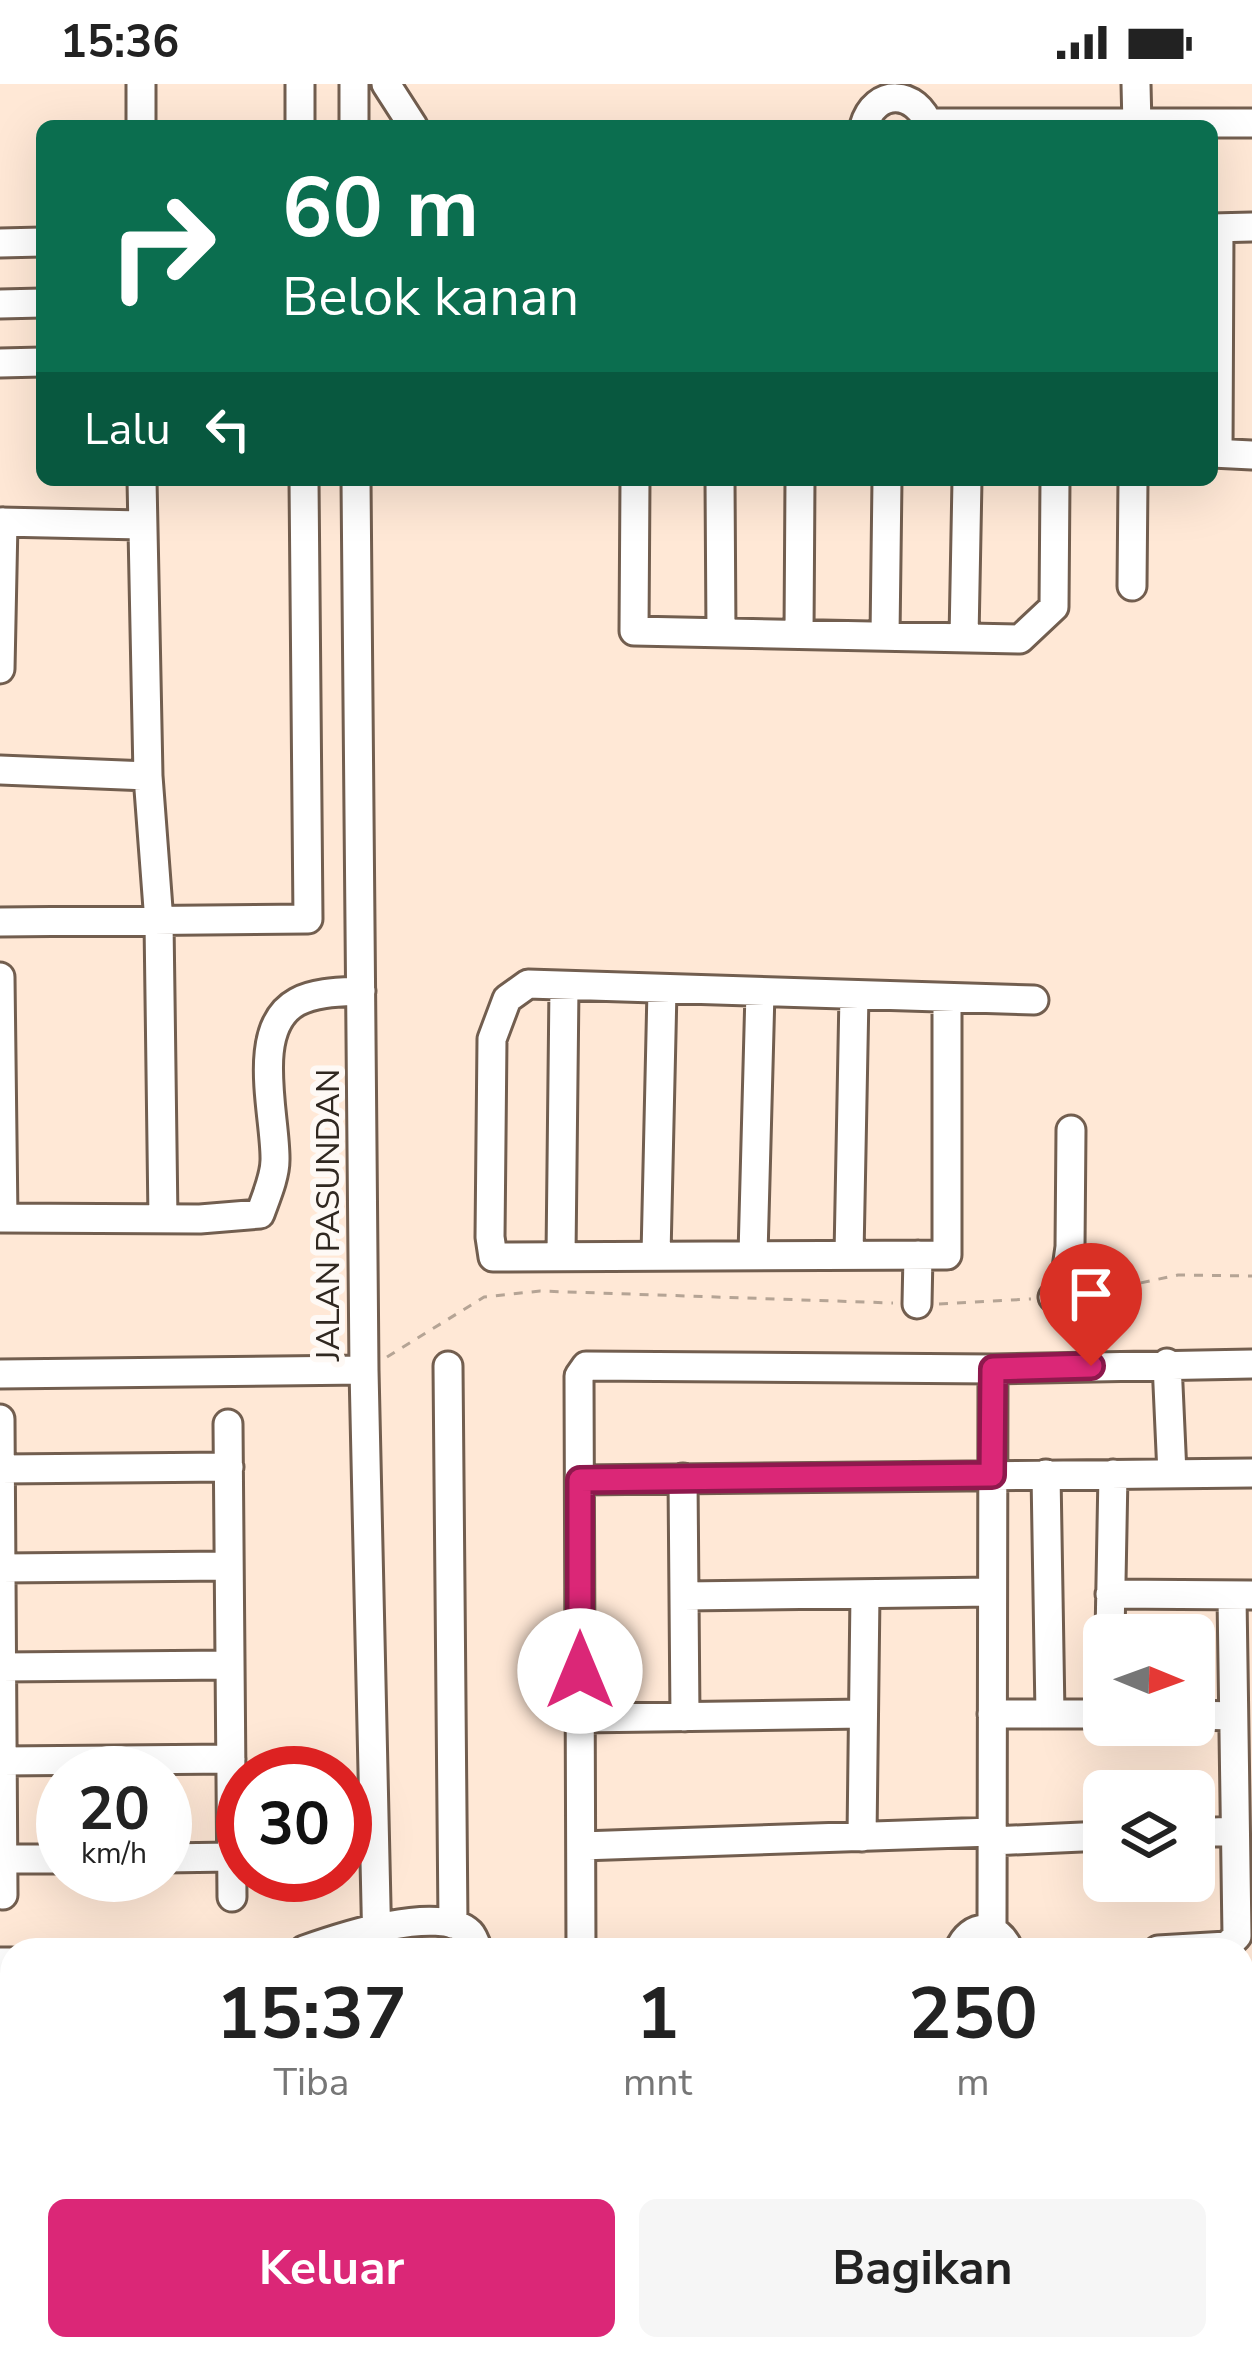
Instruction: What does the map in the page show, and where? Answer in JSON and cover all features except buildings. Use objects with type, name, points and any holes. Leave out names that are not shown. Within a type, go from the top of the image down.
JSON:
[{"type":"street","points":[[141,84],[142,120]]},
{"type":"street","points":[[300,84],[300,120]]},
{"type":"street","points":[[354,84],[354,120]]},
{"type":"street","points":[[386,84],[409,120]]},
{"type":"street","points":[[1136,84],[1137,120]]},
{"type":"street","points":[[866,120],[880,100],[896,90],[923,110],[927,120]]},
{"type":"street","points":[[1218,124],[1252,123]]},
{"type":"street","points":[[1218,135],[1252,135]]},
{"type":"street","points":[[1218,228],[1252,227]]},
{"type":"street","points":[[0,243],[36,242]]},
{"type":"street","points":[[0,304],[36,303]]},
{"type":"street","points":[[0,363],[36,362]]},
{"type":"street","points":[[1218,453],[1252,455]]},
{"type":"street","points":[[142,486],[148,776],[160,922],[163,1219]]},
{"type":"street","points":[[0,922],[308,919],[304,486]]},
{"type":"street","name":"JALAN PASUNDAN","points":[[356,486],[364,1370],[378,1937]]},
{"type":"street","points":[[634,486],[634,631],[1020,639],[1054,607],[1055,486]]},
{"type":"street","points":[[720,486],[721,633]]},
{"type":"street","points":[[800,486],[800,634]]},
{"type":"street","points":[[885,636],[887,486]]},
{"type":"street","points":[[964,638],[968,486]]},
{"type":"street","points":[[1132,586],[1133,486]]},
{"type":"street","points":[[0,669],[1,522],[142,524]]},
{"type":"street","points":[[0,770],[148,776]]},
{"type":"street","points":[[0,977],[1,1218],[260,1214],[276,1164],[267,1086],[275,1022],[296,1002],[361,991]]},
{"type":"street","points":[[947,998],[947,1255],[494,1257],[490,1237],[492,1039],[507,999],[528,984],[1034,1000]]},
{"type":"street","points":[[561,1255],[564,986]]},
{"type":"street","points":[[656,1255],[662,990]]},
{"type":"street","points":[[753,1255],[760,992]]},
{"type":"street","points":[[850,1255],[854,995]]},
{"type":"street","points":[[1053,1297],[1065,1282],[1070,1247],[1071,1130]]},
{"type":"street","points":[[917,1304],[918,1255]]},
{"type":"street","points":[[581,1938],[580,1376],[592,1363],[993,1369],[1252,1364]]},
{"type":"street","points":[[1167,1363],[1172,1474]]},
{"type":"street","points":[[448,1366],[453,1924]]},
{"type":"street","points":[[993,1369],[992,1837],[1000,1938]]},
{"type":"street","points":[[0,1374],[364,1370]]},
{"type":"street","points":[[0,1419],[3,1895]]},
{"type":"street","points":[[228,1424],[231,1746]]},
{"type":"street","points":[[1,1469],[229,1467]]},
{"type":"street","points":[[580,1480],[1252,1473]]},
{"type":"street","points":[[1046,1474],[1050,1714]]},
{"type":"street","points":[[1110,1614],[1114,1474]]},
{"type":"street","points":[[683,1478],[685,1718]]},
{"type":"street","points":[[2,1568],[230,1566]]},
{"type":"street","points":[[684,1597],[992,1592]]},
{"type":"street","points":[[862,1837],[865,1594]]},
{"type":"street","points":[[1110,1594],[1242,1596],[1233,1716],[1236,1938]]},
{"type":"street","points":[[1,1666],[230,1665]]},
{"type":"street","points":[[581,1718],[863,1714]]},
{"type":"street","points":[[992,1714],[1083,1714]]},
{"type":"street","points":[[1215,1716],[1233,1716]]},
{"type":"street","points":[[3,1761],[216,1759]]},
{"type":"street","points":[[1215,1832],[1234,1831]]},
{"type":"street","points":[[581,1846],[1083,1836]]},
{"type":"street","points":[[3,1859],[36,1858]]},
{"type":"street","points":[[378,1937],[453,1924],[473,1938]]},
{"type":"street","points":[[966,1938],[979,1928],[996,1938]]},
{"type":"path","points":[[364,1370],[484,1297],[540,1291],[967,1305],[1098,1294],[1178,1275],[1252,1276]]},
{"type":"route","points":[[580,1671],[580,1480],[992,1475],[993,1369],[1091,1366]]}]
